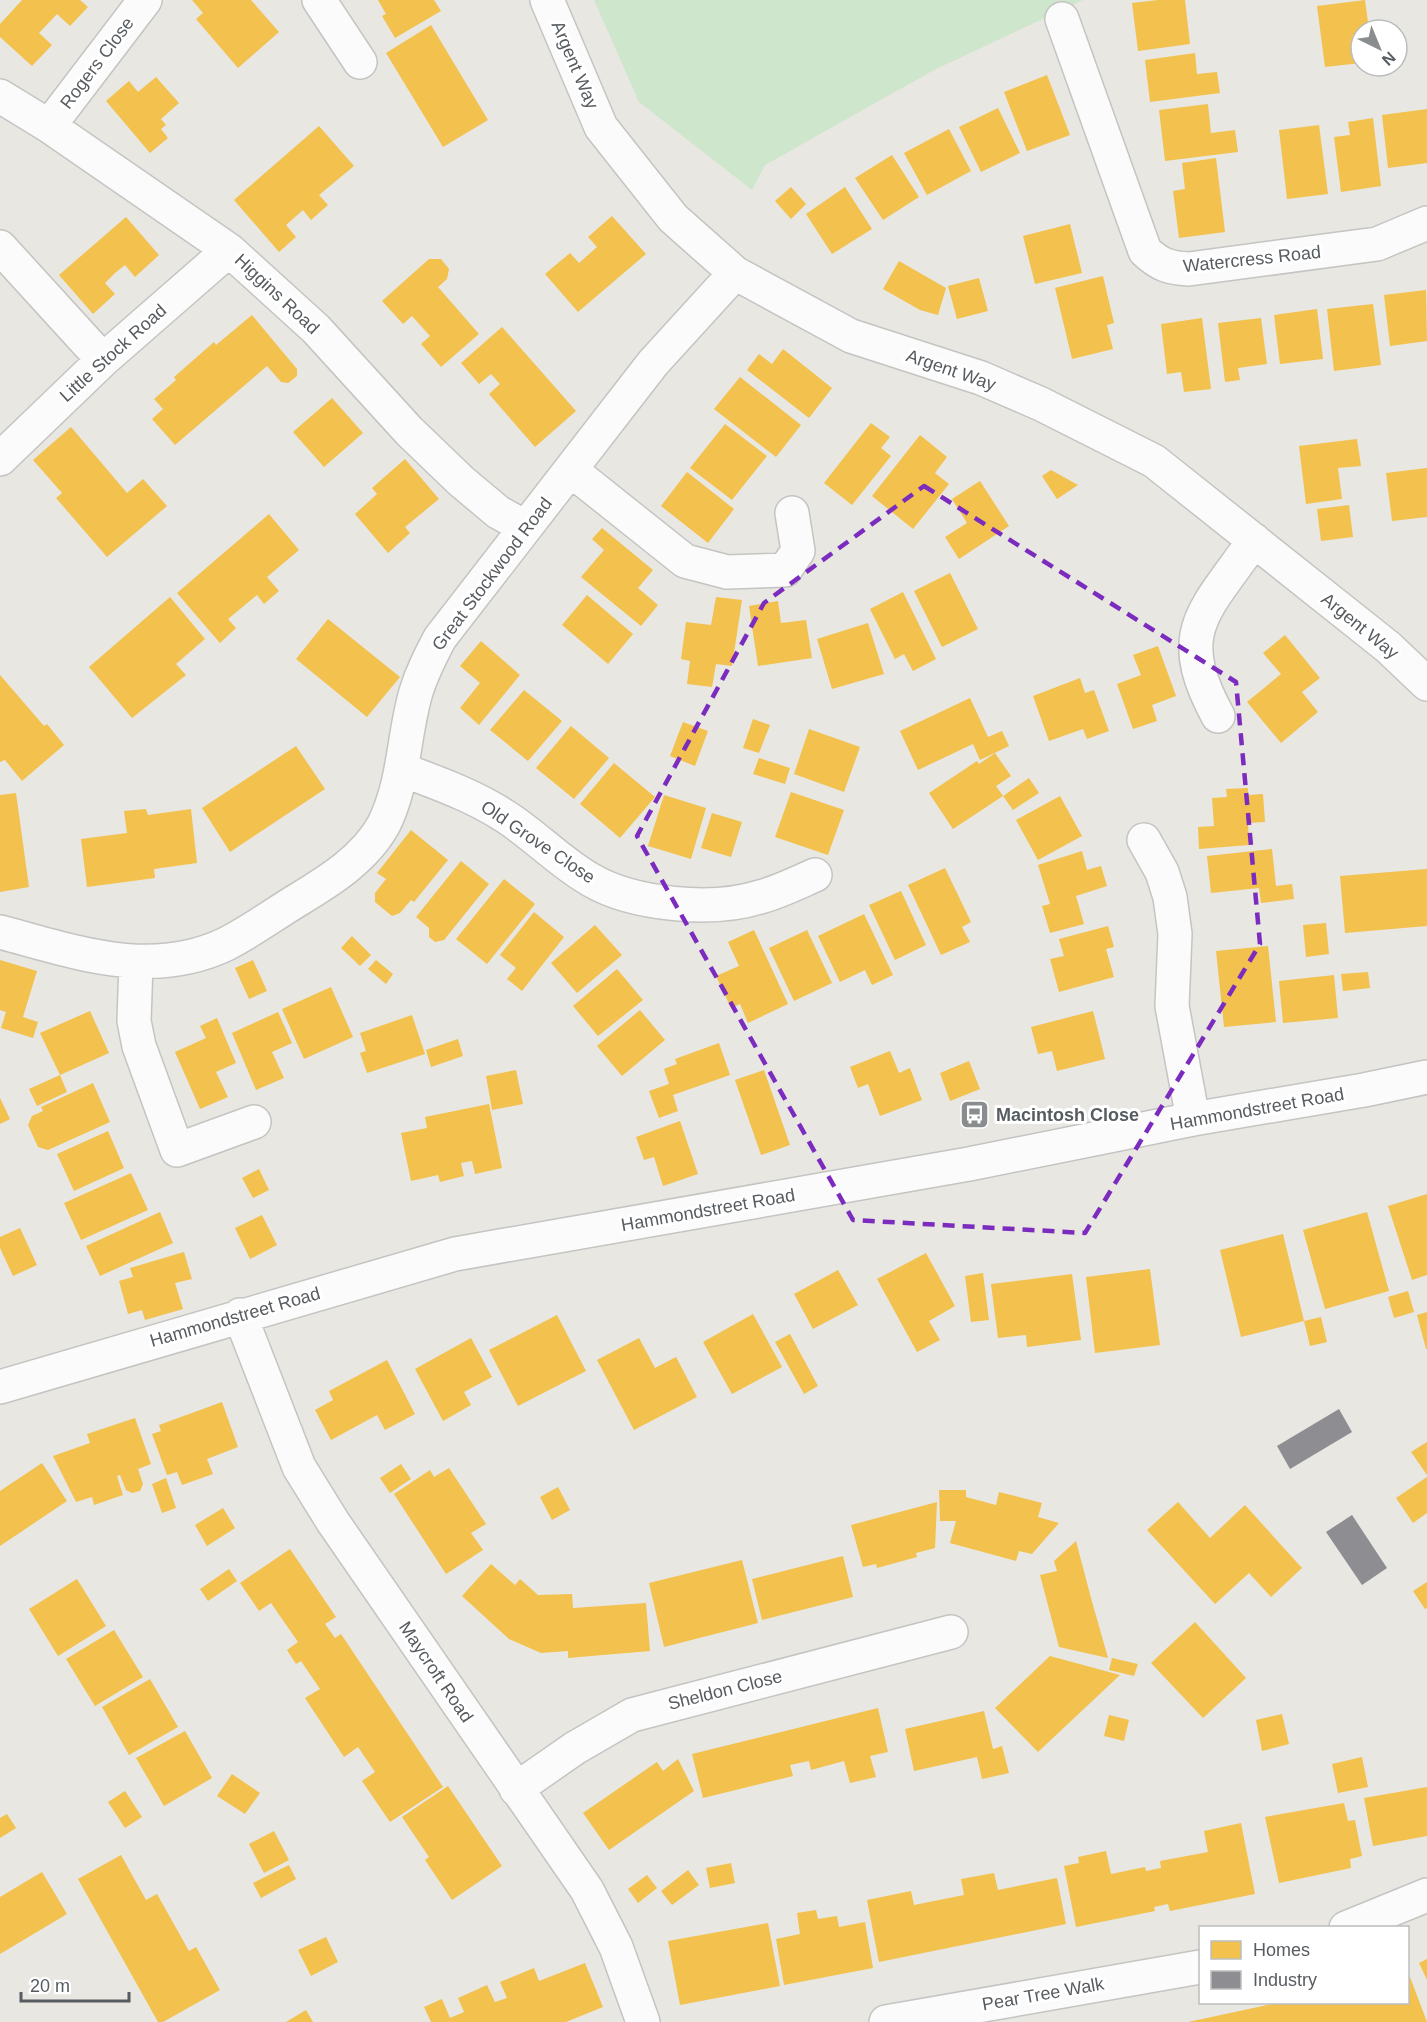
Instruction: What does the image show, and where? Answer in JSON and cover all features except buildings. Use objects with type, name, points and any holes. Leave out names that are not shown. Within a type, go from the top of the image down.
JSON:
[{"type":"street","name":"Rogers Close","points":[[49,126],[145,0]]},
{"type":"street","points":[[319,0],[360,62]]},
{"type":"street","name":"Argent Way","points":[[547,0],[601,128],[672,218],[735,273],[851,336],[981,378],[1041,404],[1154,461],[1388,647],[1427,684]]},
{"type":"street","name":"Watercress Road","points":[[1062,19],[1136,229],[1145,251],[1157,263],[1165,267],[1189,269],[1377,244],[1427,223]]},
{"type":"street","name":"Higgins Road","points":[[0,96],[49,126],[229,250],[316,329],[410,431],[460,481],[498,512],[525,528]]},
{"type":"street","points":[[0,247],[103,360]]},
{"type":"street","name":"Little Stock Road","points":[[0,459],[103,360],[229,250]]},
{"type":"street","name":"Great Stockwood Road","points":[[0,932],[94,957],[136,963],[180,958],[226,944],[332,879],[353,862],[383,825],[403,770],[416,694],[426,664],[440,638],[572,471],[653,363],[735,273]]},
{"type":"street","points":[[572,471],[685,561],[727,572],[785,570],[798,550],[792,513]]},
{"type":"street","points":[[1218,716],[1205,692],[1197,668],[1194,646],[1199,620],[1254,540]]},
{"type":"street","name":"Old Grove Close","points":[[403,770],[474,798],[504,815],[592,881],[648,899],[682,904],[732,903],[759,898],[815,875]]},
{"type":"street","points":[[1144,840],[1162,873],[1170,897],[1175,934],[1172,1006],[1193,1119]]},
{"type":"street","points":[[136,963],[134,1021],[177,1150],[254,1122]]},
{"type":"street","name":"Hammondstreet Road","points":[[0,1387],[455,1254],[958,1166],[1193,1119],[1354,1092],[1427,1077]]},
{"type":"street","name":"Maycroft Road","points":[[240,1315],[299,1467],[333,1522],[587,1890],[605,1921],[643,2022]]},
{"type":"street","name":"Sheldon Close","points":[[516,1789],[575,1748],[632,1715],[951,1632]]},
{"type":"street","points":[[1351,1926],[1427,1894]]},
{"type":"street","name":"Pear Tree Walk","points":[[886,2022],[1199,1967]]},
{"type":"highlighted area","points":[[924,486],[1236,682],[1260,944],[1085,1233],[853,1220],[637,836],[764,603]]},
{"type":"green space","points":[[594,0],[1083,0],[934,70],[765,165],[752,190],[639,102]]},
{"type":"place","name":"Macintosh Close","points":[[975,1115]]}]
